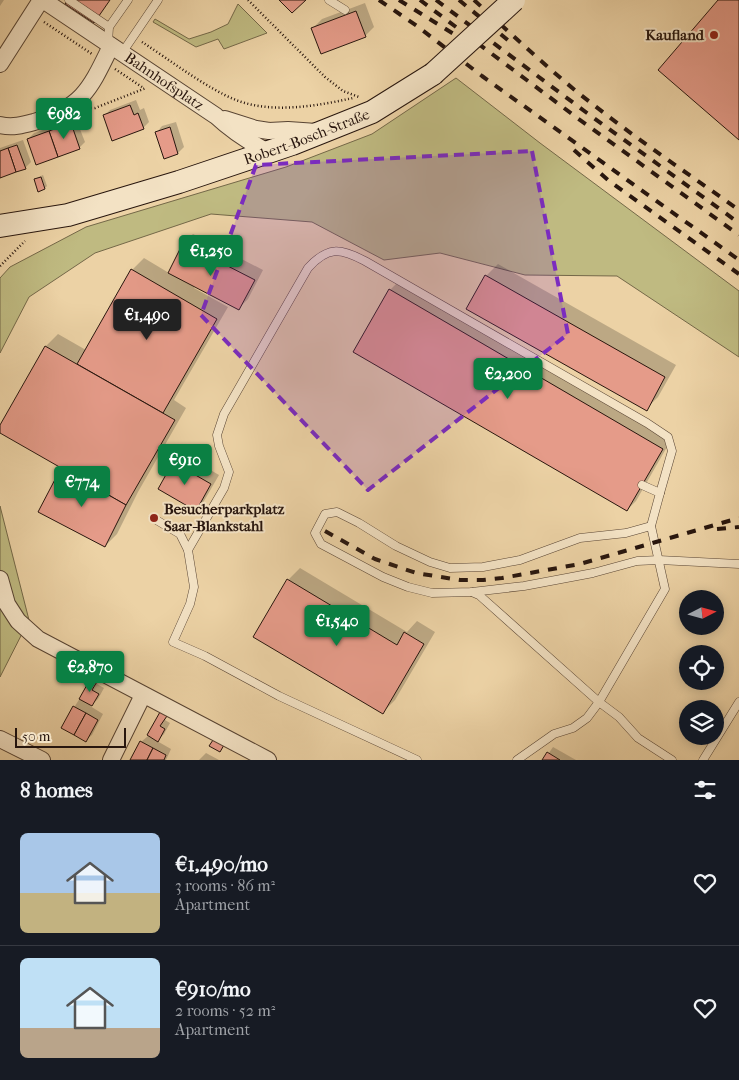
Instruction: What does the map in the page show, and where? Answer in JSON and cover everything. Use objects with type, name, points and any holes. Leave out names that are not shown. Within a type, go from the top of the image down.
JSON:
[{"type":"main road","name":"Robert-Bosch-Straße","points":[[0,242],[29,226],[180,182],[321,133],[372,112],[433,74],[514,0]]},
{"type":"main road","points":[[0,222],[29,226]]},
{"type":"main road","name":"Robert-Bosch-Straße","points":[[0,226],[29,226]]},
{"type":"street","name":"Bahnhofsplatz","points":[[42,3],[113,42],[166,82],[216,116]]},
{"type":"street","points":[[0,64],[42,3]]},
{"type":"street","name":"Bahnhofsplatz","points":[[0,125],[22,126],[47,118],[69,107],[92,84],[113,42]]},
{"type":"street","points":[[216,116],[256,129],[321,133]]},
{"type":"street","points":[[216,116],[242,138],[268,152]]},
{"type":"street","points":[[0,579],[6,604],[18,621],[38,639],[268,760]]},
{"type":"street","points":[[111,760],[143,695]]},
{"type":"street","points":[[4,739],[42,760]]},
{"type":"lane","points":[[69,0],[113,42]]},
{"type":"lane","points":[[113,42],[128,0]]},
{"type":"lane","points":[[113,42],[134,36],[158,0]]},
{"type":"lane","points":[[329,0],[345,10]]},
{"type":"lane","points":[[188,550],[224,488],[229,472],[217,435],[224,414],[308,268],[318,257],[328,252],[347,252],[365,261],[647,423],[668,437],[672,450],[652,526],[665,589],[599,702],[586,718],[572,728],[554,734],[517,760]]},
{"type":"lane","points":[[642,484],[660,493]]},
{"type":"lane","points":[[652,526],[626,533],[580,538],[520,560],[483,566],[450,568],[430,562],[396,546],[337,512],[325,514],[315,533],[321,544],[383,577],[408,587],[432,593],[472,592],[554,581],[637,561],[659,560],[739,564]]},
{"type":"lane","points":[[153,518],[180,534],[188,550],[194,587],[190,604],[173,642],[204,656],[279,696],[417,760]]},
{"type":"lane","points":[[472,592],[479,595],[599,702],[619,717],[638,738],[672,760]]},
{"type":"lane","points":[[703,760],[739,702]]},
{"type":"path","points":[[248,0],[325,77],[343,91],[359,97]]},
{"type":"path","points":[[42,3],[104,62],[145,89]]},
{"type":"path","points":[[134,36],[221,93],[237,101],[269,107],[322,104],[367,94]]},
{"type":"path","points":[[69,107],[95,108],[188,72]]},
{"type":"path","points":[[0,266],[29,226]]},
{"type":"highlighted area","points":[[532,151],[568,334],[368,490],[201,315],[256,165]]},
{"type":"shaded area","points":[[238,4],[267,33],[224,49],[218,39],[196,47],[153,22],[155,19],[189,39],[228,24]]},
{"type":"shaded area","points":[[456,78],[739,291],[739,357],[617,276],[525,275],[440,253],[384,260],[312,222],[211,214],[95,253],[29,297],[0,353],[0,278],[10,267],[86,227],[286,167],[372,134]]},
{"type":"shaded area","points":[[0,506],[29,620],[0,677]]},
{"type":"building","points":[[68,0],[110,0],[94,23],[65,4]]},
{"type":"building","points":[[279,0],[306,0],[292,13]]},
{"type":"building","name":"Kaufland","points":[[718,0],[739,0],[739,140],[658,70]]},
{"type":"building","points":[[356,11],[366,37],[321,54],[311,28]]},
{"type":"building","points":[[130,105],[134,115],[138,113],[144,129],[112,141],[103,115]]},
{"type":"building","points":[[71,123],[80,149],[58,157],[49,131]]},
{"type":"building","points":[[170,127],[178,154],[164,159],[155,132]]},
{"type":"building","points":[[49,131],[58,157],[36,165],[27,139]]},
{"type":"building","points":[[17,145],[26,169],[16,172],[8,148]]},
{"type":"building","points":[[8,148],[16,172],[0,178],[0,151]]},
{"type":"building","points":[[41,177],[45,189],[38,192],[34,179]]},
{"type":"building","points":[[183,243],[255,280],[239,310],[168,273]]},
{"type":"building","points":[[131,269],[217,319],[163,413],[77,364]]},
{"type":"building","points":[[485,275],[665,377],[647,411],[466,309]]},
{"type":"building","points":[[389,289],[663,449],[627,511],[353,352]]},
{"type":"building","points":[[45,346],[175,420],[126,505],[0,433],[0,425]]},
{"type":"building","points":[[173,462],[211,484],[196,511],[158,489]]},
{"type":"building","points":[[61,468],[126,505],[105,547],[38,512]]},
{"type":"building","points":[[287,579],[397,645],[404,632],[424,644],[383,714],[253,637]]},
{"type":"building","points":[[92,676],[98,680],[92,690],[99,694],[92,706],[79,699]]},
{"type":"building","points":[[73,706],[86,713],[74,735],[61,728]]},
{"type":"building","points":[[160,712],[167,716],[160,726],[165,729],[158,742],[147,735]]},
{"type":"building","points":[[86,713],[98,720],[86,742],[74,735]]},
{"type":"building","points":[[213,740],[224,745],[220,752],[209,746]]},
{"type":"building","points":[[140,741],[153,748],[147,760],[130,760]]},
{"type":"building","points":[[153,748],[166,755],[164,760],[147,760]]},
{"type":"building","points":[[547,752],[560,760],[542,760]]},
{"type":"railway","points":[[379,0],[739,260]]},
{"type":"railway","points":[[399,0],[457,36]]},
{"type":"railway","points":[[420,0],[576,117],[739,235]]},
{"type":"railway","points":[[436,0],[587,113],[739,223]]},
{"type":"railway","points":[[459,0],[509,41]]},
{"type":"railway","points":[[474,0],[537,58],[596,107],[739,210]]},
{"type":"railway","points":[[574,150],[609,181],[739,274]]},
{"type":"railway","points":[[325,531],[375,559],[416,573],[460,580],[483,580],[580,564],[739,518]]},
{"type":"railway","points":[[717,529],[739,527]]},
{"type":"place","name":"Kaufland","points":[[714,35]]},
{"type":"place","name":"Besucherparkplatz Saar-Blankstahl","points":[[154,518]]}]
